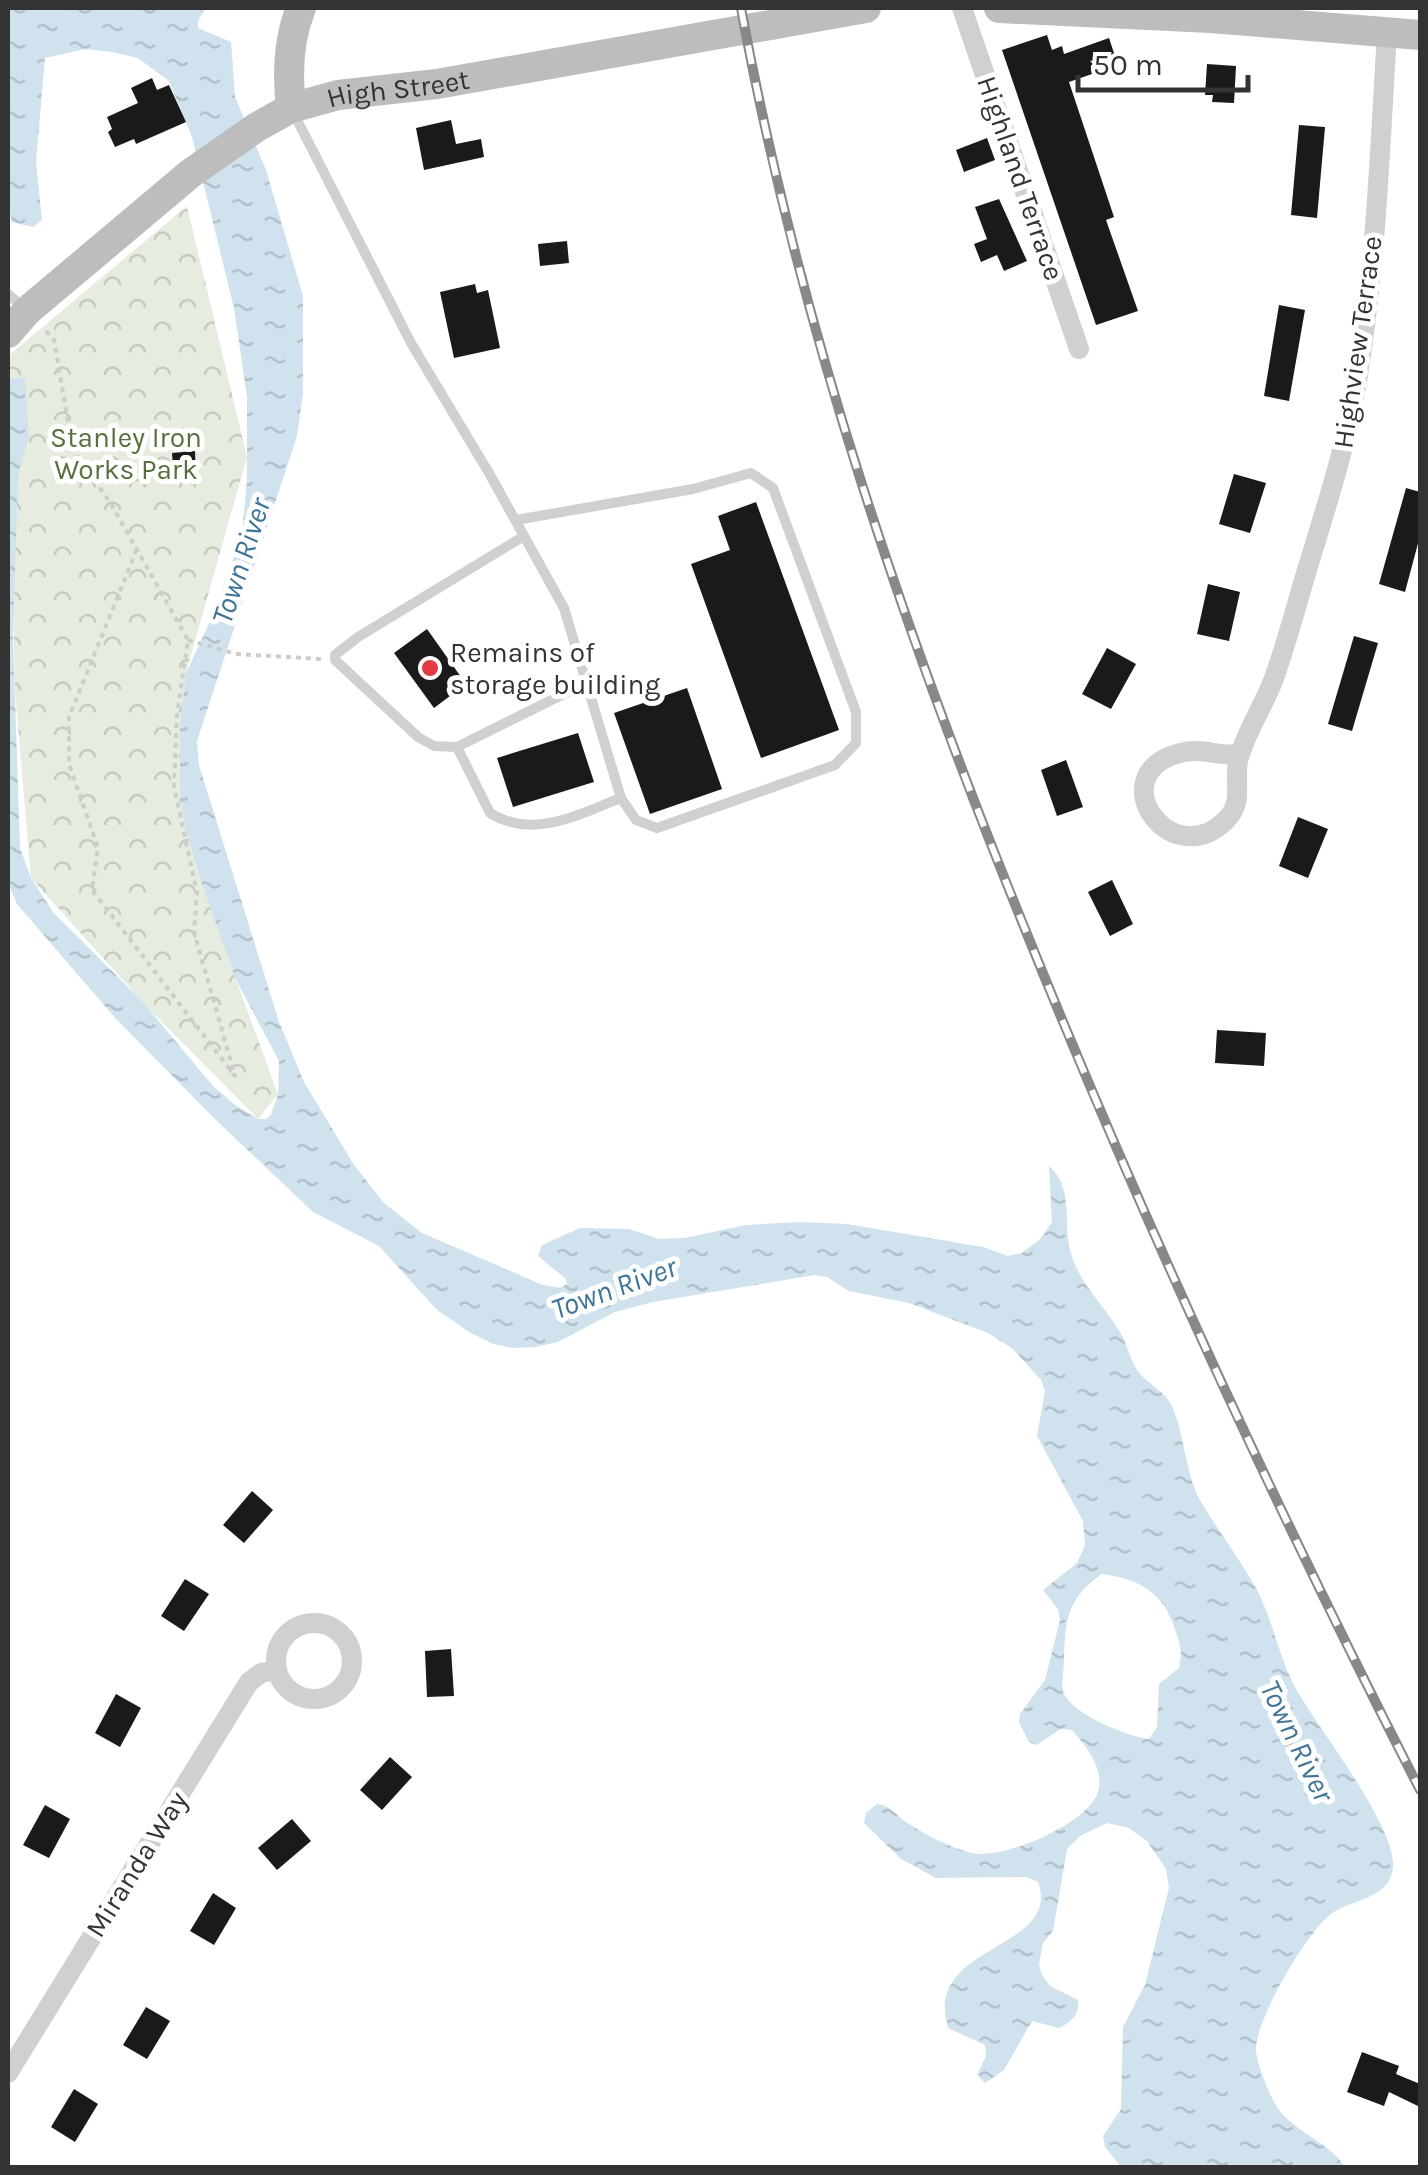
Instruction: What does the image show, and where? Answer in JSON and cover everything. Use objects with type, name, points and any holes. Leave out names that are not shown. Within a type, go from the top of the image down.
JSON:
[{"type":"street","points":[[292,108],[288,83],[291,32],[301,8]]},
{"type":"street","name":"High Street","points":[[14,313],[191,173],[292,108],[338,95],[437,84],[866,8]]},
{"type":"street","name":"Highland Terrace","points":[[962,8],[1079,349]]},
{"type":"street","points":[[999,8],[1194,17],[1420,35]]},
{"type":"street","name":"Highview Terrace","points":[[1240,754],[1228,756],[1196,750],[1156,764],[1145,786],[1144,799],[1151,817],[1166,830],[1188,835],[1215,828],[1232,813],[1239,794],[1240,754],[1286,640],[1350,420],[1368,298],[1387,32]]},
{"type":"street","name":"Miranda Way","points":[[8,2073],[249,1682],[261,1673],[277,1670]]},
{"type":"lane","points":[[292,108],[387,299],[564,608],[621,798],[636,820],[656,828],[835,764],[856,743],[856,712],[773,488],[750,473],[693,489],[516,520]]},
{"type":"lane","points":[[524,536],[358,637],[335,655],[335,660],[418,738],[434,746],[457,747],[586,682]]},
{"type":"lane","points":[[457,747],[490,813],[520,826],[554,823],[621,798]]},
{"type":"path","points":[[14,313],[54,340],[74,451],[110,502],[188,640],[177,714],[174,788],[198,893],[194,932],[235,1076],[92,890],[98,848],[69,764],[69,717],[136,549]]},
{"type":"path","points":[[188,640],[236,654],[335,660]]},
{"type":"green space","name":"Stanley Iron Works Park","points":[[187,206],[247,457],[186,673],[180,787],[229,961],[278,1094],[258,1119],[149,1009],[31,878],[15,691],[8,356]]},
{"type":"water","name":"Town River","points":[[8,8],[206,8],[198,28],[231,42],[235,97],[266,170],[303,296],[303,393],[297,436],[197,741],[199,765],[279,1022],[304,1082],[354,1165],[384,1203],[422,1233],[543,1285],[560,1288],[567,1284],[566,1279],[538,1256],[542,1245],[580,1228],[629,1229],[659,1239],[746,1225],[847,1224],[983,1247],[1008,1256],[1022,1253],[1040,1239],[1052,1222],[1049,1166],[1057,1175],[1065,1195],[1070,1250],[1079,1274],[1121,1334],[1137,1370],[1172,1406],[1200,1500],[1257,1590],[1296,1689],[1354,1777],[1391,1849],[1391,1878],[1378,1892],[1339,1909],[1321,1924],[1283,1979],[1257,2038],[1261,2071],[1281,2112],[1345,2167],[1121,2167],[1105,2147],[1103,2136],[1121,2109],[1123,2027],[1145,1985],[1169,1888],[1166,1869],[1147,1841],[1129,1828],[1107,1823],[1080,1836],[1067,1849],[1053,1931],[1043,1943],[1039,1964],[1050,1986],[1078,2000],[1076,2014],[1059,2028],[1032,2021],[1004,2070],[985,2083],[977,2075],[986,2056],[985,2045],[948,2028],[945,2000],[955,1979],[972,1963],[1031,1922],[1040,1905],[1038,1882],[1026,1877],[936,1878],[901,1859],[864,1823],[866,1813],[877,1804],[882,1805],[939,1841],[986,1854],[1023,1845],[1062,1827],[1091,1804],[1098,1792],[1097,1766],[1072,1730],[1061,1729],[1036,1745],[1029,1742],[1019,1722],[1020,1714],[1045,1680],[1060,1620],[1058,1609],[1043,1590],[1077,1563],[1085,1545],[1083,1521],[1037,1436],[1045,1391],[1041,1380],[1013,1349],[988,1333],[909,1303],[849,1291],[827,1277],[815,1275],[653,1302],[615,1312],[558,1342],[535,1347],[493,1344],[436,1309],[379,1246],[313,1212],[116,1019],[17,904],[8,883],[8,378],[25,378],[29,437],[18,474],[13,636],[20,848],[31,878],[53,912],[142,1001],[213,1086],[258,1119],[271,1115],[278,1094],[279,1061],[236,980],[184,823],[180,787],[180,725],[186,673],[214,613],[242,534],[247,397],[234,308],[192,137],[169,81],[138,58],[112,52],[85,49],[45,58],[36,162],[42,220],[33,227],[12,222],[8,205]],"holes":[[[1102,1574],[1138,1584],[1156,1597],[1170,1616],[1180,1644],[1179,1668],[1159,1684],[1157,1727],[1149,1739],[1114,1729],[1087,1715],[1063,1691],[1065,1633],[1070,1611],[1090,1583]]]},
{"type":"building","points":[[1047,35],[1052,50],[1062,46],[1064,54],[1109,38],[1118,65],[1069,82],[1114,217],[1106,220],[1138,311],[1096,325],[1002,50]]},
{"type":"building","points":[[1207,64],[1236,66],[1234,103],[1212,102],[1213,95],[1205,95]]},
{"type":"building","points":[[152,78],[157,90],[169,85],[186,122],[136,144],[134,139],[115,147],[107,117],[138,103],[131,88]]},
{"type":"building","points":[[451,120],[456,144],[481,139],[484,157],[424,170],[416,128]]},
{"type":"building","points":[[1299,125],[1325,127],[1317,218],[1291,215]]},
{"type":"building","points":[[987,138],[995,160],[964,172],[956,150]]},
{"type":"building","points":[[999,199],[1027,261],[1004,271],[997,255],[981,262],[974,244],[987,239],[975,207]]},
{"type":"building","points":[[567,241],[569,263],[540,266],[538,244]]},
{"type":"building","points":[[475,284],[477,293],[488,290],[500,348],[454,358],[440,292]]},
{"type":"building","points":[[1279,305],[1305,310],[1289,401],[1264,396]]},
{"type":"building","points":[[195,451],[196,479],[174,481],[172,453]]},
{"type":"building","points":[[1234,474],[1266,483],[1250,533],[1219,524]]},
{"type":"building","points":[[1406,488],[1420,492],[1420,536],[1405,592],[1379,584]]},
{"type":"building","points":[[756,502],[839,730],[761,758],[691,564],[730,550],[718,516]]},
{"type":"building","points":[[1208,584],[1240,592],[1229,641],[1197,634]]},
{"type":"building","name":"Remains of storage building","points":[[427,629],[466,684],[434,708],[394,653]]},
{"type":"building","points":[[1354,636],[1378,643],[1352,731],[1328,724]]},
{"type":"building","points":[[1107,648],[1136,664],[1111,709],[1082,694]]},
{"type":"building","points":[[687,688],[722,789],[650,814],[614,713]]},
{"type":"building","points":[[578,733],[594,782],[513,807],[497,758]]},
{"type":"building","points":[[1066,760],[1083,807],[1057,816],[1041,770]]},
{"type":"building","points":[[1298,817],[1328,829],[1308,878],[1279,866]]},
{"type":"building","points":[[1112,880],[1133,924],[1110,936],[1088,892]]},
{"type":"building","points":[[1217,1030],[1266,1033],[1264,1066],[1215,1063]]},
{"type":"building","points":[[252,1491],[273,1510],[244,1543],[223,1525]]},
{"type":"building","points":[[185,1579],[209,1594],[184,1631],[161,1616]]},
{"type":"building","points":[[451,1649],[454,1696],[427,1697],[425,1651]]},
{"type":"building","points":[[116,1694],[141,1708],[120,1747],[95,1733]]},
{"type":"building","points":[[390,1757],[412,1777],[382,1810],[360,1790]]},
{"type":"building","points":[[45,1805],[70,1819],[49,1858],[23,1845]]},
{"type":"building","points":[[292,1819],[311,1841],[277,1870],[258,1848]]},
{"type":"building","points":[[213,1893],[236,1908],[214,1945],[190,1931]]},
{"type":"building","points":[[146,2007],[170,2021],[147,2059],[123,2045]]},
{"type":"building","points":[[1362,2052],[1399,2066],[1396,2074],[1420,2084],[1420,2107],[1389,2092],[1384,2106],[1347,2092]]},
{"type":"building","points":[[74,2089],[98,2104],[75,2142],[51,2127]]},
{"type":"railway","points":[[741,8],[765,128],[825,362],[898,593],[982,821],[1165,1259],[1264,1473],[1420,1790]]},
{"type":"place","name":"Remains of storage building","points":[[430,668]]}]
